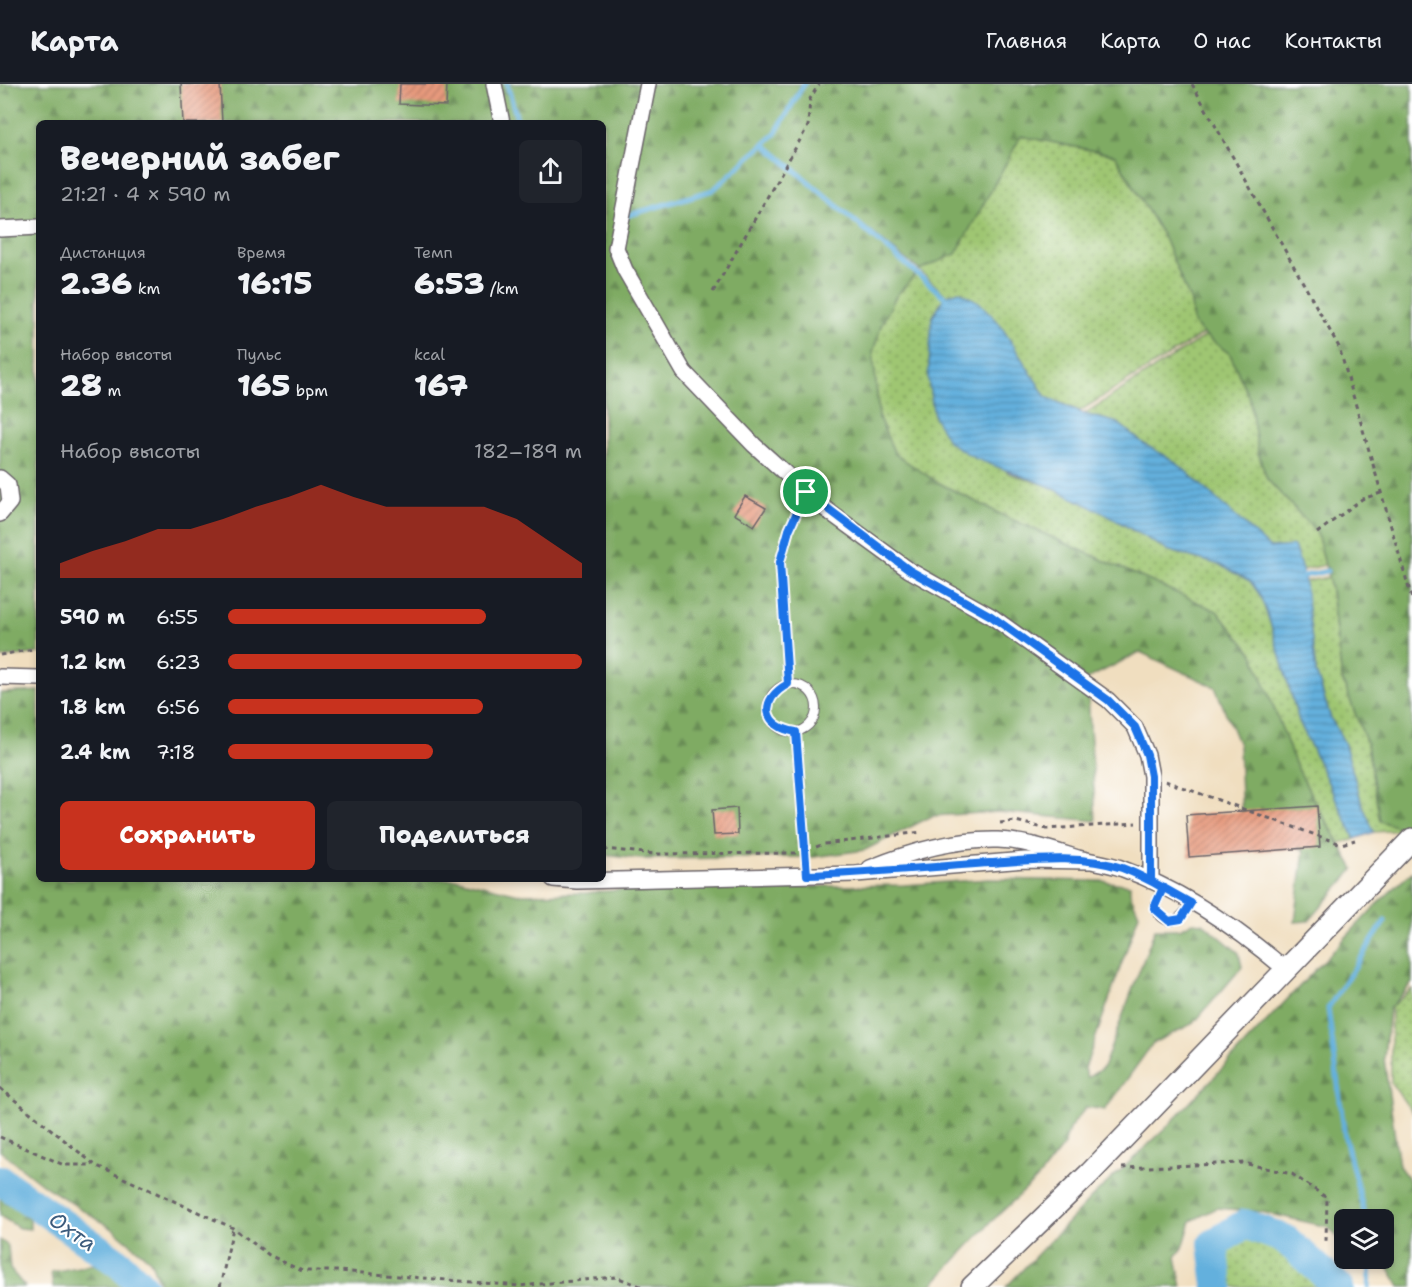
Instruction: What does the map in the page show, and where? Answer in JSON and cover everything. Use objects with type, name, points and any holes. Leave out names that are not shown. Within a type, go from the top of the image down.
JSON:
[{"type":"street","points":[[494,84],[501,120]]},
{"type":"street","points":[[648,84],[609,245],[684,372],[754,445],[806,492],[909,570],[991,616],[1108,700],[1135,727],[1147,755],[1151,776],[1157,884]]},
{"type":"street","points":[[0,229],[36,227]]},
{"type":"street","points":[[0,478],[8,485],[10,502],[0,514]]},
{"type":"street","points":[[0,677],[36,678]]},
{"type":"street","points":[[856,874],[909,851],[934,846],[998,840],[1033,844],[1121,868],[1157,884],[1248,938],[1285,969]]},
{"type":"street","points":[[972,1287],[1090,1173],[1412,840]]},
{"type":"street","points":[[606,880],[856,874],[1025,860],[1089,861]]},
{"type":"lane","points":[[788,684],[780,562],[789,530],[806,492]]},
{"type":"lane","points":[[788,684],[803,686],[814,697],[816,711],[810,725],[796,732],[782,730],[771,719],[768,705],[775,691],[788,684]]},
{"type":"lane","points":[[796,732],[807,875]]},
{"type":"lane","points":[[1157,884],[1154,908],[1169,921],[1181,919],[1191,903]]},
{"type":"path","points":[[713,292],[808,126],[810,99],[819,84]]},
{"type":"path","points":[[1192,84],[1338,347],[1412,599]]},
{"type":"path","points":[[1317,533],[1362,499],[1381,494]]},
{"type":"path","points":[[0,655],[36,649]]},
{"type":"path","points":[[1151,776],[1341,844],[1355,840]]},
{"type":"path","points":[[994,824],[1016,821],[1047,829],[1153,822]]},
{"type":"path","points":[[606,849],[655,854],[806,852],[824,844],[926,832]]},
{"type":"path","points":[[0,1088],[95,1165],[233,1228],[269,1256],[302,1271],[339,1270],[519,1286],[616,1277],[643,1287]]},
{"type":"path","points":[[0,1137],[64,1165],[95,1165]]},
{"type":"path","points":[[1116,1169],[1243,1164],[1292,1174],[1327,1198],[1326,1241]]},
{"type":"path","points":[[220,1287],[233,1228]]},
{"type":"green space","points":[[0,84],[1412,84],[1412,821],[1406,830],[1380,821],[1367,744],[1342,679],[1331,589],[1317,533],[1267,479],[1258,452],[1250,400],[1230,354],[1203,334],[1193,322],[1191,302],[1164,238],[1115,155],[1021,136],[956,254],[919,270],[851,216],[916,274],[896,296],[882,323],[873,352],[879,418],[895,454],[937,482],[1002,515],[1217,611],[1253,654],[1295,763],[1354,869],[1309,921],[1295,922],[1304,851],[1242,823],[1239,745],[1215,687],[1140,652],[1087,679],[1096,821],[998,812],[932,816],[865,850],[814,857],[641,859],[606,855],[606,120],[36,120],[36,653],[0,658]]},
{"type":"green space","points":[[1021,136],[1115,155],[1164,238],[1191,302],[1193,322],[1203,334],[1080,411],[1046,397],[959,291],[946,295],[919,270],[956,253]]},
{"type":"green space","points":[[916,274],[944,297],[932,318],[932,345],[1008,473],[1046,485],[1102,512],[1167,550],[1220,565],[1250,581],[1260,595],[1270,622],[1299,721],[1355,839],[1340,843],[1317,806],[1295,763],[1253,654],[1217,611],[1002,515],[937,482],[895,454],[879,418],[873,352],[882,323],[896,296]]},
{"type":"green space","points":[[1205,336],[1230,354],[1250,400],[1258,452],[1267,479],[1317,533],[1325,565],[1302,570],[1294,546],[1270,548],[1118,423],[1084,414]]},
{"type":"green space","points":[[1329,577],[1342,679],[1367,744],[1380,820],[1406,830],[1374,832],[1362,804],[1344,742],[1331,719],[1316,672],[1303,582]]},
{"type":"green space","points":[[36,691],[36,882],[470,882],[519,894],[586,893],[660,886],[717,888],[904,885],[989,879],[1102,881],[1130,885],[1130,893],[1139,914],[1085,1068],[1087,1078],[1103,1068],[1155,929],[1180,929],[1193,922],[1203,923],[1239,953],[1242,967],[1194,1023],[1153,1043],[1105,1110],[1086,1107],[1069,1129],[1064,1145],[1038,1178],[992,1221],[930,1287],[161,1287],[150,1260],[113,1229],[46,1187],[0,1151],[0,693]]},
{"type":"green space","points":[[1412,872],[1412,983],[1389,1009],[1384,1058],[1399,1166],[1412,1184],[1412,1287],[1400,1287],[1390,1269],[1394,1269],[1394,1209],[1334,1209],[1334,1233],[1328,1227],[1262,1212],[1217,1208],[1191,1221],[1183,1248],[1176,1257],[1182,1287],[1006,1287],[1092,1197],[1165,1129],[1381,900]]},
{"type":"green space","points":[[1412,989],[1412,1112],[1391,1083],[1391,1007]]},
{"type":"green space","points":[[0,1188],[30,1212],[30,1229],[19,1228],[0,1216]]},
{"type":"green space","points":[[1247,1236],[1277,1249],[1321,1287],[1231,1287],[1224,1246]]},
{"type":"green space","points":[[0,1240],[8,1246],[10,1269],[25,1287],[0,1287]]},
{"type":"green space","points":[[94,1264],[121,1277],[126,1287],[53,1287],[51,1272]]},
{"type":"water","points":[[959,291],[979,302],[999,323],[1046,397],[1084,414],[1118,423],[1144,444],[1176,462],[1270,548],[1294,546],[1304,576],[1316,672],[1331,719],[1344,742],[1362,804],[1374,832],[1355,839],[1299,721],[1270,622],[1260,595],[1250,581],[1220,565],[1167,550],[1102,512],[1046,485],[974,458],[949,442],[934,416],[928,379],[932,318],[945,296]]},
{"type":"building","points":[[181,84],[220,84],[222,120],[183,120]]},
{"type":"building","points":[[400,84],[447,84],[446,106],[399,104]]},
{"type":"building","points":[[745,496],[766,508],[754,526],[734,514]]},
{"type":"building","points":[[1317,806],[1320,847],[1189,857],[1186,815]]},
{"type":"building","points":[[737,808],[738,834],[714,835],[712,810]]},
{"type":"waterway","points":[[507,84],[517,120]]},
{"type":"waterway","points":[[626,216],[713,190],[775,134],[804,84]]},
{"type":"waterway","points":[[764,144],[947,299]]},
{"type":"waterway","points":[[1304,576],[1327,571]]},
{"type":"waterway","points":[[1363,1209],[1345,1138],[1328,1008],[1385,921]]},
{"type":"waterway","name":"Охта","points":[[0,1180],[120,1264],[143,1287]]},
{"type":"waterway","name":"Охта","points":[[1218,1287],[1213,1244],[1245,1224],[1285,1239],[1339,1287]]},
{"type":"waterway","points":[[1369,1287],[1370,1269]]},
{"type":"route","points":[[806,492],[789,530],[780,562],[788,684],[775,691],[768,705],[771,719],[782,730],[796,732],[807,875],[856,874],[1025,860],[1089,861],[1121,868],[1151,881],[1191,903],[1181,919],[1176,922],[1169,921],[1157,913],[1154,908],[1154,902],[1163,888],[1151,881],[1153,822],[1151,776],[1147,755],[1135,727],[1108,700],[991,616],[909,570],[824,508],[806,492]]}]
